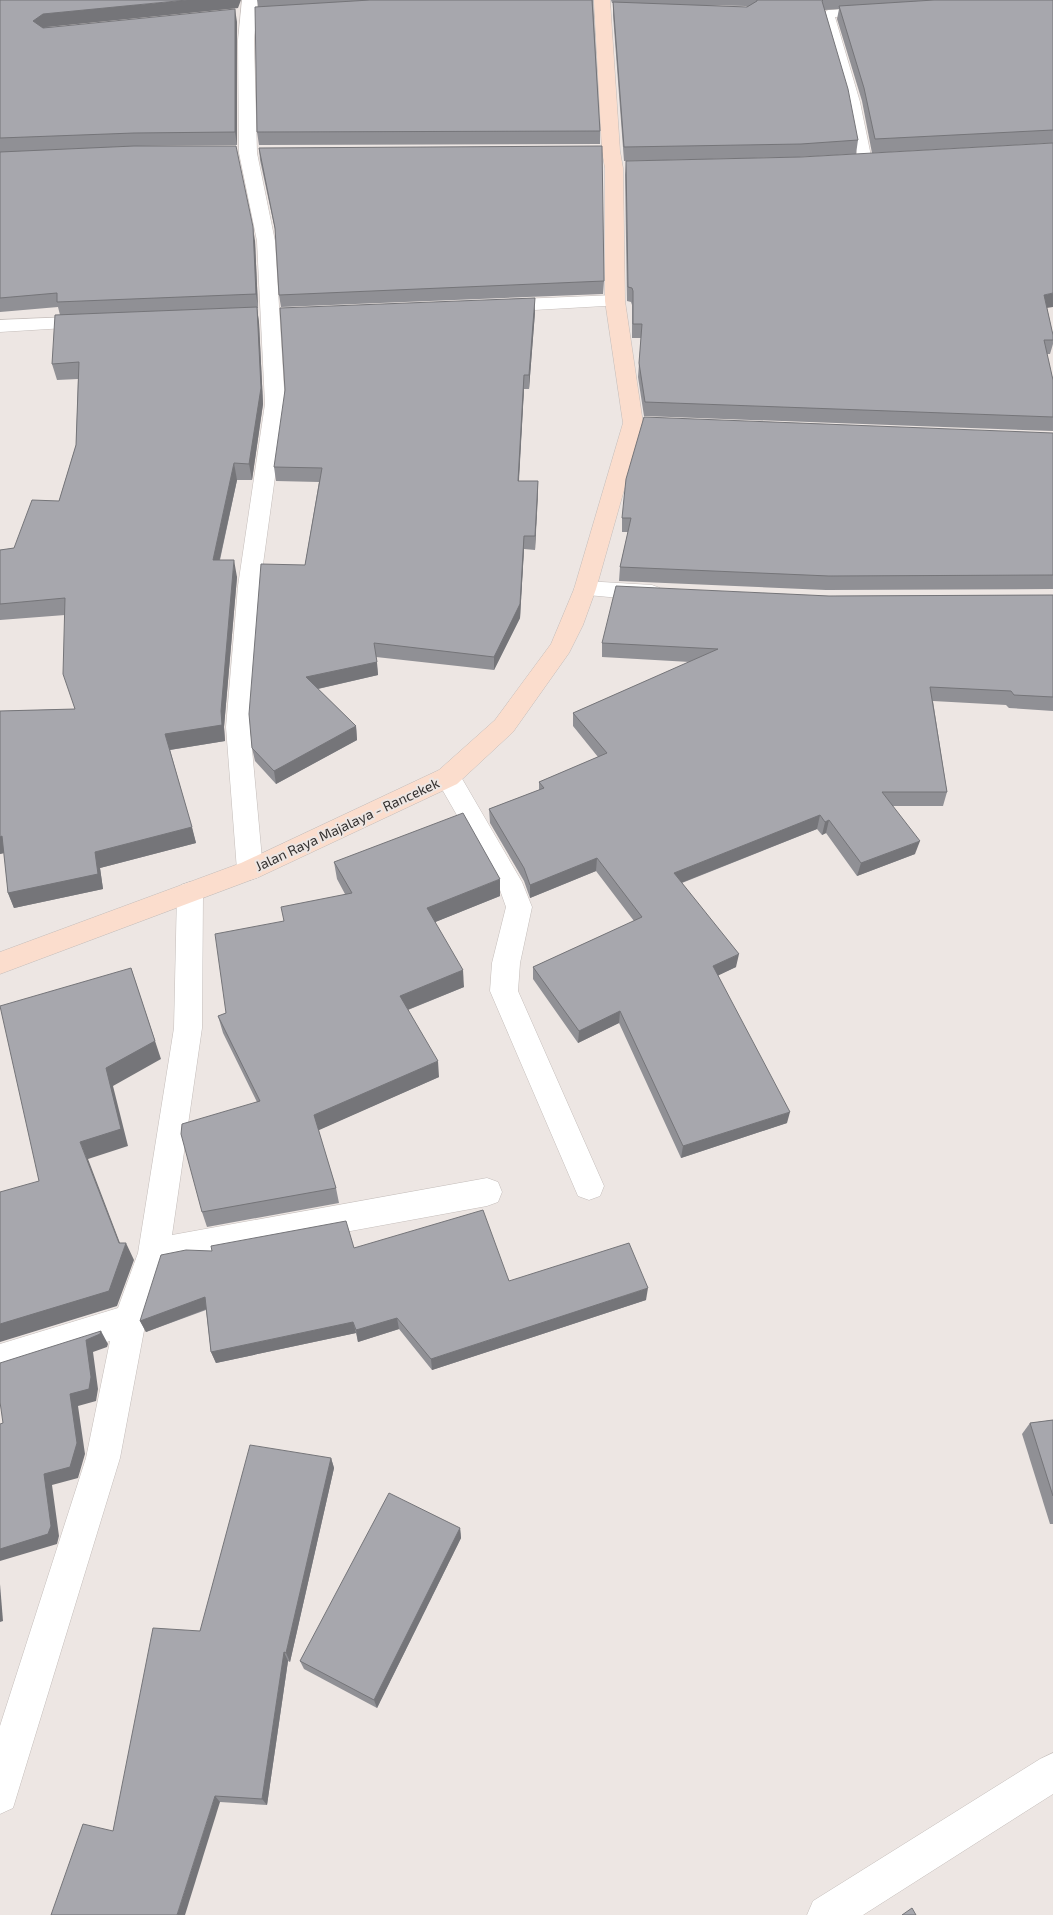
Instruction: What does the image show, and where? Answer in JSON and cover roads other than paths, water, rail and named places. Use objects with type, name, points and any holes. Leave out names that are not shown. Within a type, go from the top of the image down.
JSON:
[{"type":"main road","name":"Jalan Raya Majalaya - Rancekek","points":[[0,963],[250,870],[448,776],[504,726],[561,647],[585,589],[643,424],[615,302],[608,7]]},
{"type":"street","points":[[248,10],[248,152],[266,241],[275,404],[249,586],[238,727],[250,870]]},
{"type":"street","points":[[846,162],[885,160]]},
{"type":"street","points":[[477,307],[615,302]]},
{"type":"street","points":[[0,326],[110,322]]},
{"type":"street","points":[[585,589],[677,595]]},
{"type":"street","points":[[448,776],[513,888],[518,907],[506,963],[504,990],[588,1186]]},
{"type":"street","points":[[0,1795],[18,1728],[103,1458],[130,1320],[154,1253],[188,1028],[190,892]]},
{"type":"street","points":[[154,1253],[487,1192]]},
{"type":"street","points":[[0,1360],[130,1320]]},
{"type":"street","points":[[827,1915],[1053,1772]]},
{"type":"lane","points":[[865,161],[854,102],[828,14],[876,11]]}]
